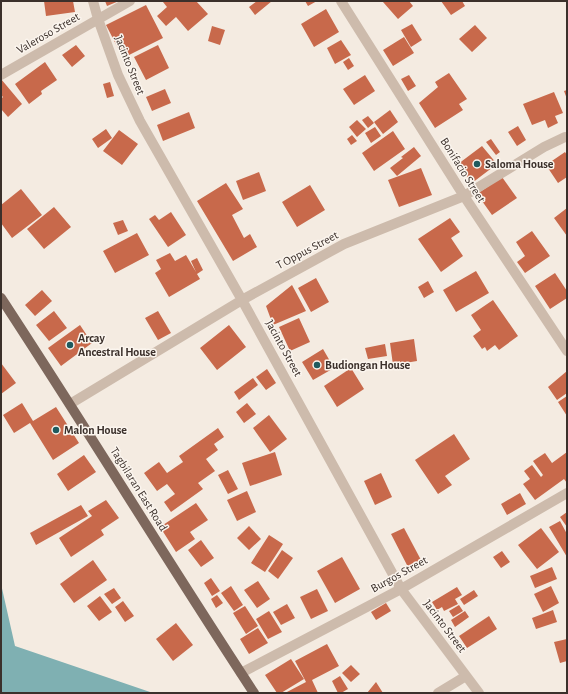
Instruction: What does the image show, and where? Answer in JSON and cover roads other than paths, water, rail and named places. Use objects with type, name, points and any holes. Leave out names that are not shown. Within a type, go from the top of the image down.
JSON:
[{"type":"main road","name":"Tagbilaran East Road","points":[[1,298],[254,693]]},
{"type":"street","name":"Jacinto Street","points":[[93,1],[118,75],[140,121],[242,300],[401,589],[479,693]]},
{"type":"street","name":"Valeroso Street","points":[[1,75],[130,1]]},
{"type":"street","name":"Bonifacio Street","points":[[341,1],[464,196],[567,351]]},
{"type":"street","name":"T Oppus Street","points":[[70,404],[242,300],[344,244],[464,196],[544,147],[565,137]]},
{"type":"street","name":"Burgos Street","points":[[241,673],[401,589],[567,493]]},
{"type":"street","points":[[438,693],[466,676]]},
{"type":"water","points":[[1,584],[15,646],[153,693],[1,693]]},
{"type":"place","name":"Saloma House","points":[[477,164]]},
{"type":"place","name":"Arcay Ancestral House","points":[[70,345]]},
{"type":"place","name":"Budiongan House","points":[[317,365]]},
{"type":"place","name":"Malon House","points":[[56,430]]}]
